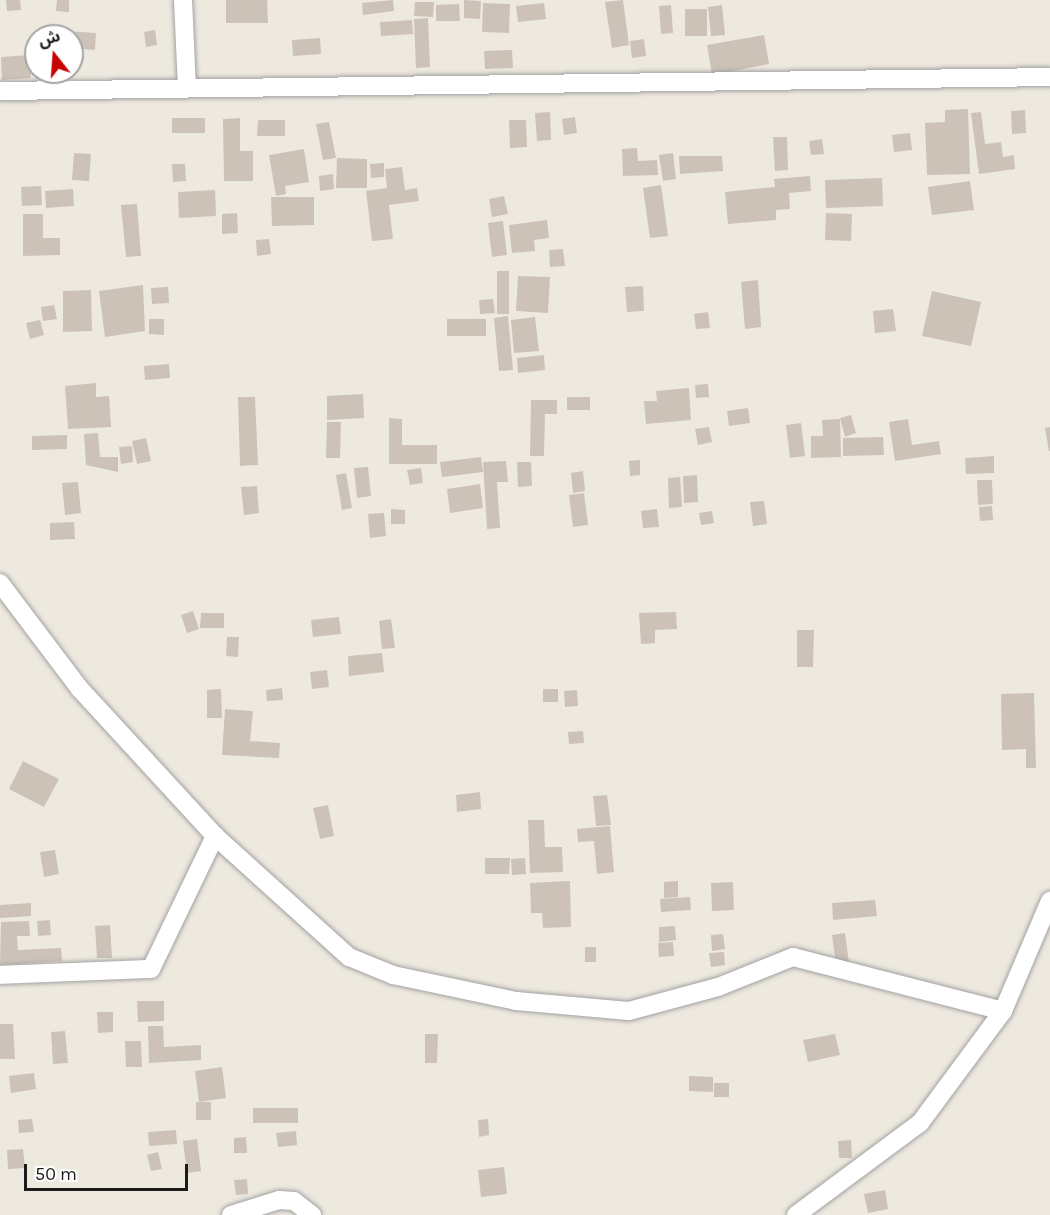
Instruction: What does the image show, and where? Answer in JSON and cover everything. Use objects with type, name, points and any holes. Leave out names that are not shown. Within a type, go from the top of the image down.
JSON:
[{"type":"street","points":[[183,0],[187,88]]},
{"type":"street","points":[[0,91],[1050,77]]},
{"type":"street","points":[[0,583],[80,688],[214,836],[349,957],[393,975],[516,1001],[629,1011],[717,987],[793,957],[1004,1011]]},
{"type":"street","points":[[0,975],[151,969],[214,836]]},
{"type":"street","points":[[796,1215],[920,1123],[1004,1011],[1050,901]]},
{"type":"street","points":[[231,1215],[279,1200],[294,1201],[312,1215]]},
{"type":"building","points":[[6,0],[20,0],[21,10],[7,11]]},
{"type":"building","points":[[57,0],[69,0],[69,12],[56,11]]},
{"type":"building","points":[[226,0],[267,0],[268,23],[226,23]]},
{"type":"building","points":[[393,0],[394,11],[363,15],[362,3]]},
{"type":"building","points":[[464,0],[481,1],[480,19],[464,18]]},
{"type":"building","points":[[623,0],[629,45],[612,48],[605,2]]},
{"type":"building","points":[[415,2],[434,2],[433,17],[414,16]]},
{"type":"building","points":[[483,3],[510,4],[509,33],[482,32]]},
{"type":"building","points":[[544,3],[546,19],[518,22],[516,6]]},
{"type":"building","points":[[459,4],[460,21],[436,21],[436,5]]},
{"type":"building","points":[[671,5],[673,33],[661,34],[659,6]]},
{"type":"building","points":[[722,5],[725,35],[711,36],[708,7]]},
{"type":"building","points":[[685,9],[707,9],[707,36],[685,36]]},
{"type":"building","points":[[428,18],[430,67],[416,68],[414,19]]},
{"type":"building","points":[[412,20],[413,34],[381,36],[380,22]]},
{"type":"building","points":[[155,30],[157,45],[146,47],[144,32]]},
{"type":"building","points":[[84,32],[96,33],[95,50],[84,49]]},
{"type":"building","points":[[764,35],[769,64],[712,75],[707,45]]},
{"type":"building","points":[[320,38],[321,54],[293,56],[292,40]]},
{"type":"building","points":[[644,39],[646,56],[632,58],[630,41]]},
{"type":"building","points":[[512,50],[513,68],[485,69],[484,51]]},
{"type":"building","points":[[24,55],[24,78],[2,80],[1,57]]},
{"type":"building","points":[[968,109],[970,174],[927,175],[925,123],[945,122],[945,110]]},
{"type":"building","points":[[1025,110],[1026,133],[1012,134],[1011,111]]},
{"type":"building","points":[[550,112],[551,140],[537,141],[535,113]]},
{"type":"building","points":[[981,112],[985,144],[1001,142],[1003,157],[1014,155],[1015,169],[979,174],[971,113]]},
{"type":"building","points":[[575,117],[577,133],[564,135],[562,119]]},
{"type":"building","points":[[172,118],[205,118],[205,133],[172,133]]},
{"type":"building","points":[[240,118],[240,151],[253,151],[253,181],[224,181],[223,119]]},
{"type":"building","points":[[258,120],[285,120],[285,136],[257,136]]},
{"type":"building","points":[[509,120],[526,120],[527,147],[510,148]]},
{"type":"building","points":[[329,122],[336,158],[323,160],[316,124]]},
{"type":"building","points":[[910,133],[912,150],[894,152],[892,135]]},
{"type":"building","points":[[773,137],[787,137],[788,170],[775,171]]},
{"type":"building","points":[[822,139],[824,154],[811,155],[809,141]]},
{"type":"building","points":[[637,148],[638,161],[657,160],[658,175],[623,176],[622,149]]},
{"type":"building","points":[[304,149],[309,182],[285,186],[286,194],[276,196],[269,155]]},
{"type":"building","points":[[74,153],[91,154],[89,181],[72,180]]},
{"type":"building","points":[[673,153],[676,179],[663,181],[659,155]]},
{"type":"building","points":[[679,156],[722,156],[723,171],[680,174]]},
{"type":"building","points":[[337,158],[367,159],[367,188],[336,188]]},
{"type":"building","points":[[384,163],[384,177],[371,178],[370,164]]},
{"type":"building","points":[[172,164],[185,164],[186,181],[173,182]]},
{"type":"building","points":[[402,167],[405,190],[417,188],[419,201],[389,205],[393,239],[372,241],[366,191],[387,188],[385,169]]},
{"type":"building","points":[[333,174],[334,189],[320,191],[319,176]]},
{"type":"building","points":[[810,176],[811,191],[789,193],[790,209],[776,210],[776,220],[728,224],[725,192],[775,187],[774,179]]},
{"type":"building","points":[[882,178],[883,206],[826,208],[825,180]]},
{"type":"building","points":[[970,181],[974,210],[932,215],[928,187]]},
{"type":"building","points":[[661,185],[668,236],[650,238],[643,188]]},
{"type":"building","points":[[41,186],[42,205],[22,206],[21,187]]},
{"type":"building","points":[[73,189],[74,206],[46,208],[45,191]]},
{"type":"building","points":[[215,190],[216,216],[179,218],[178,192]]},
{"type":"building","points":[[504,196],[508,214],[492,217],[489,199]]},
{"type":"building","points":[[271,197],[314,197],[314,225],[272,226]]},
{"type":"building","points":[[137,204],[141,256],[126,257],[121,205]]},
{"type":"building","points":[[237,213],[238,233],[222,234],[222,214]]},
{"type":"building","points":[[826,213],[852,214],[851,241],[825,240]]},
{"type":"building","points":[[23,214],[43,214],[43,238],[60,238],[60,255],[23,256]]},
{"type":"building","points":[[547,220],[549,238],[534,240],[535,251],[512,253],[509,225]]},
{"type":"building","points":[[503,221],[507,255],[492,257],[488,223]]},
{"type":"building","points":[[269,239],[271,254],[257,256],[256,240]]},
{"type":"building","points":[[563,249],[565,266],[550,267],[549,250]]},
{"type":"building","points":[[497,271],[509,271],[509,314],[497,314]]},
{"type":"building","points":[[518,276],[550,277],[548,313],[516,311]]},
{"type":"building","points":[[758,280],[761,327],[745,329],[741,282]]},
{"type":"building","points":[[143,285],[145,331],[105,337],[99,291]]},
{"type":"building","points":[[643,286],[644,311],[627,312],[625,287]]},
{"type":"building","points":[[168,287],[169,303],[152,304],[151,288]]},
{"type":"building","points":[[91,290],[92,331],[63,332],[63,291]]},
{"type":"building","points":[[932,291],[981,302],[971,346],[922,336]]},
{"type":"building","points":[[493,299],[495,313],[480,314],[479,300]]},
{"type":"building","points":[[54,305],[57,319],[43,321],[41,307]]},
{"type":"building","points":[[893,309],[896,331],[875,333],[873,311]]},
{"type":"building","points":[[708,312],[710,328],[696,329],[694,314]]},
{"type":"building","points":[[508,316],[513,370],[499,371],[494,318]]},
{"type":"building","points":[[535,317],[539,351],[514,353],[511,320]]},
{"type":"building","points":[[149,319],[164,319],[164,335],[149,334]]},
{"type":"building","points":[[447,319],[486,319],[486,336],[447,336]]},
{"type":"building","points":[[40,320],[44,335],[30,339],[26,323]]},
{"type":"building","points":[[544,355],[545,370],[518,373],[517,358]]},
{"type":"building","points":[[169,364],[170,378],[145,380],[144,366]]},
{"type":"building","points":[[96,383],[96,397],[109,396],[111,427],[68,429],[65,386]]},
{"type":"building","points":[[708,384],[709,397],[696,398],[695,385]]},
{"type":"building","points":[[689,388],[691,420],[646,424],[644,401],[657,401],[656,391]]},
{"type":"building","points":[[363,394],[364,418],[327,420],[327,396]]},
{"type":"building","points":[[238,397],[255,397],[258,465],[240,466]]},
{"type":"building","points":[[567,397],[590,397],[590,410],[567,410]]},
{"type":"building","points":[[531,400],[557,400],[557,414],[545,414],[544,456],[530,456]]},
{"type":"building","points":[[748,408],[750,423],[729,426],[727,411]]},
{"type":"building","points":[[851,415],[856,433],[845,437],[840,418]]},
{"type":"building","points":[[389,418],[402,419],[402,445],[437,445],[437,464],[389,464]]},
{"type":"building","points":[[840,419],[841,457],[811,458],[811,436],[823,436],[822,420]]},
{"type":"building","points":[[908,419],[912,445],[939,441],[941,454],[895,461],[889,422]]},
{"type":"building","points":[[327,422],[341,422],[340,458],[326,458]]},
{"type":"building","points":[[801,423],[805,456],[790,458],[786,425]]},
{"type":"building","points":[[709,427],[712,442],[698,445],[695,429]]},
{"type":"building","points":[[1050,427],[1050,451],[1049,451],[1045,428]]},
{"type":"building","points":[[98,433],[100,457],[118,457],[118,472],[86,465],[84,434]]},
{"type":"building","points":[[67,435],[67,449],[32,450],[32,436]]},
{"type":"building","points":[[883,437],[884,455],[843,456],[843,438]]},
{"type":"building","points":[[146,438],[151,461],[137,464],[132,441]]},
{"type":"building","points":[[132,446],[133,462],[121,464],[119,447]]},
{"type":"building","points":[[994,456],[994,473],[966,474],[965,458]]},
{"type":"building","points":[[481,457],[483,472],[442,477],[440,462]]},
{"type":"building","points":[[640,460],[640,475],[630,476],[629,461]]},
{"type":"building","points":[[506,461],[508,482],[497,482],[500,528],[487,529],[483,462]]},
{"type":"building","points":[[517,462],[531,462],[532,486],[518,487]]},
{"type":"building","points":[[368,467],[371,496],[357,498],[354,468]]},
{"type":"building","points":[[421,468],[423,483],[410,485],[407,470]]},
{"type":"building","points":[[583,471],[585,491],[573,493],[571,473]]},
{"type":"building","points":[[346,473],[352,508],[342,510],[336,475]]},
{"type":"building","points":[[697,475],[698,502],[684,503],[683,476]]},
{"type":"building","points":[[680,477],[682,507],[669,508],[668,478]]},
{"type":"building","points":[[977,480],[992,480],[993,504],[978,505]]},
{"type":"building","points":[[78,482],[81,513],[65,515],[62,483]]},
{"type":"building","points":[[480,484],[483,508],[450,513],[447,489]]},
{"type":"building","points":[[257,486],[259,513],[244,515],[241,487]]},
{"type":"building","points":[[584,493],[588,525],[573,527],[569,495]]},
{"type":"building","points":[[764,501],[767,524],[753,526],[750,502]]},
{"type":"building","points":[[992,506],[993,520],[980,521],[979,507]]},
{"type":"building","points":[[391,509],[405,510],[405,524],[391,524]]},
{"type":"building","points":[[657,509],[659,527],[643,528],[641,511]]},
{"type":"building","points":[[712,511],[714,523],[701,525],[699,513]]},
{"type":"building","points":[[384,513],[386,536],[370,538],[368,514]]},
{"type":"building","points":[[74,522],[75,539],[50,540],[50,523]]},
{"type":"building","points":[[193,611],[199,629],[187,633],[181,615]]},
{"type":"building","points":[[676,612],[677,629],[655,630],[655,643],[641,644],[639,613]]},
{"type":"building","points":[[201,613],[224,613],[224,628],[200,628]]},
{"type":"building","points":[[339,617],[341,634],[313,637],[311,620]]},
{"type":"building","points":[[391,619],[395,648],[382,649],[379,621]]},
{"type":"building","points":[[797,630],[814,630],[813,667],[797,667]]},
{"type":"building","points":[[227,637],[239,637],[238,657],[226,656]]},
{"type":"building","points":[[382,653],[384,672],[349,676],[348,656]]},
{"type":"building","points":[[327,670],[329,687],[312,689],[310,672]]},
{"type":"building","points":[[282,688],[283,700],[267,701],[266,690]]},
{"type":"building","points":[[221,689],[222,718],[207,718],[207,690]]},
{"type":"building","points":[[543,689],[558,689],[558,702],[543,702]]},
{"type":"building","points":[[577,690],[578,706],[565,707],[564,691]]},
{"type":"building","points":[[1034,693],[1036,768],[1026,768],[1026,749],[1002,750],[1001,694]]},
{"type":"building","points":[[225,709],[253,711],[250,741],[280,743],[279,758],[222,755]]},
{"type":"building","points":[[583,731],[584,743],[569,744],[568,732]]},
{"type":"building","points":[[23,761],[59,779],[44,807],[9,789]]},
{"type":"building","points":[[480,792],[481,809],[457,812],[456,795]]},
{"type":"building","points":[[607,795],[611,825],[596,826],[593,796]]},
{"type":"building","points":[[328,805],[334,836],[320,839],[313,808]]},
{"type":"building","points":[[528,820],[544,820],[545,847],[562,847],[563,872],[530,873]]},
{"type":"building","points":[[610,826],[614,872],[597,874],[594,841],[578,842],[577,829]]},
{"type":"building","points":[[55,850],[59,874],[44,877],[40,852]]},
{"type":"building","points":[[485,858],[510,858],[509,874],[485,874]]},
{"type":"building","points":[[525,858],[526,874],[512,875],[511,859]]},
{"type":"building","points":[[570,881],[571,927],[543,928],[542,913],[531,913],[530,883]]},
{"type":"building","points":[[678,881],[678,897],[664,898],[664,882]]},
{"type":"building","points":[[733,882],[734,910],[712,911],[711,883]]},
{"type":"building","points":[[690,897],[691,910],[661,912],[660,899]]},
{"type":"building","points":[[875,900],[877,916],[833,920],[832,903]]},
{"type":"building","points":[[31,903],[31,916],[0,918],[0,905]]},
{"type":"building","points":[[50,920],[51,935],[38,936],[37,921]]},
{"type":"building","points":[[29,921],[30,936],[17,936],[18,950],[61,948],[62,961],[0,965],[1,922]]},
{"type":"building","points":[[110,925],[112,958],[97,958],[95,926]]},
{"type":"building","points":[[675,926],[676,940],[659,942],[659,927]]},
{"type":"building","points":[[845,933],[849,963],[836,965],[832,935]]},
{"type":"building","points":[[723,934],[725,949],[712,951],[711,935]]},
{"type":"building","points":[[673,942],[674,956],[659,957],[658,943]]},
{"type":"building","points":[[585,947],[596,947],[596,962],[585,962]]},
{"type":"building","points":[[724,952],[725,965],[711,967],[709,953]]},
{"type":"building","points":[[137,1001],[164,1001],[164,1021],[138,1022]]},
{"type":"building","points":[[97,1012],[113,1012],[113,1032],[98,1033]]},
{"type":"building","points":[[0,1024],[13,1024],[15,1059],[0,1059]]},
{"type":"building","points":[[148,1026],[163,1026],[164,1047],[201,1045],[201,1060],[149,1063]]},
{"type":"building","points":[[65,1031],[68,1063],[53,1064],[51,1032]]},
{"type":"building","points":[[425,1034],[438,1034],[437,1063],[425,1063]]},
{"type":"building","points":[[835,1034],[840,1055],[808,1062],[803,1040]]},
{"type":"building","points":[[125,1041],[141,1041],[142,1067],[126,1067]]},
{"type":"building","points":[[222,1067],[226,1098],[199,1102],[195,1071]]},
{"type":"building","points":[[34,1073],[36,1089],[11,1093],[9,1076]]},
{"type":"building","points":[[689,1076],[713,1077],[713,1092],[689,1091]]},
{"type":"building","points":[[714,1083],[729,1083],[729,1097],[714,1097]]},
{"type":"building","points":[[196,1102],[211,1102],[211,1120],[196,1120]]},
{"type":"building","points":[[253,1108],[298,1108],[298,1123],[253,1123]]},
{"type":"building","points":[[32,1119],[34,1132],[19,1133],[18,1120]]},
{"type":"building","points":[[488,1119],[489,1135],[479,1137],[478,1120]]},
{"type":"building","points":[[176,1130],[177,1144],[149,1146],[148,1132]]},
{"type":"building","points":[[296,1131],[297,1145],[278,1147],[276,1133]]},
{"type":"building","points":[[246,1137],[247,1153],[234,1153],[234,1138]]},
{"type":"building","points":[[197,1139],[201,1171],[187,1173],[183,1141]]},
{"type":"building","points":[[851,1140],[852,1158],[839,1158],[838,1141]]},
{"type":"building","points":[[23,1149],[25,1168],[8,1169],[7,1150]]},
{"type":"building","points":[[158,1152],[162,1169],[151,1171],[147,1155]]},
{"type":"building","points":[[504,1167],[507,1194],[481,1197],[478,1170]]},
{"type":"building","points":[[247,1179],[248,1194],[236,1195],[234,1180]]},
{"type":"building","points":[[885,1190],[888,1209],[868,1213],[864,1194]]}]
